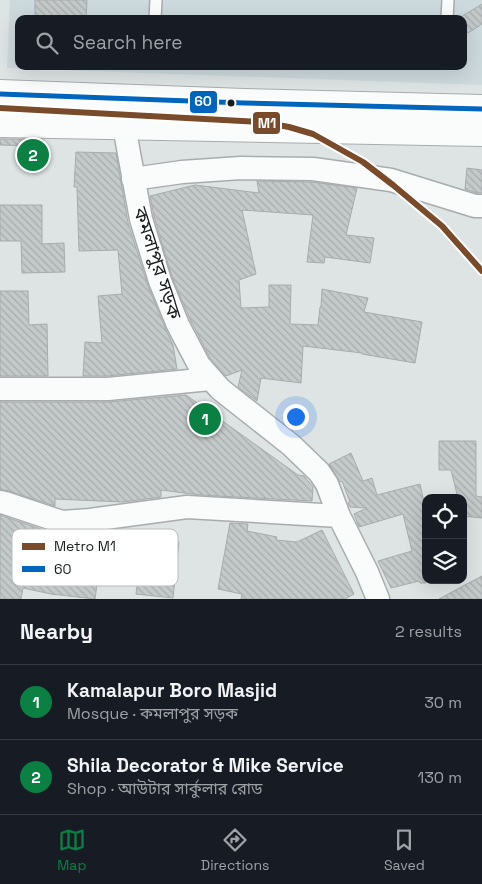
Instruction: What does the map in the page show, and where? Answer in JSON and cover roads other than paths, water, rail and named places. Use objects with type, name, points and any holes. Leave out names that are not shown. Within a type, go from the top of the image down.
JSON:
[{"type":"main road","points":[[0,94],[482,109]]},
{"type":"main road","points":[[0,123],[482,132]]},
{"type":"street","name":"কমলাপুর সড়ক","points":[[124,126],[141,219],[160,281],[178,326],[199,365],[210,379],[291,445],[319,472],[327,484],[339,516],[367,572],[378,599]]},
{"type":"street","points":[[134,179],[182,172],[241,168],[312,169],[391,180],[474,206],[482,206]]},
{"type":"street","points":[[0,390],[108,389],[210,379]]},
{"type":"street","points":[[0,502],[62,522],[90,520],[187,506],[339,516]]},
{"type":"lane","points":[[155,15],[156,0]]},
{"type":"lane","points":[[447,15],[448,0]]},
{"type":"metro line","name":"M1","points":[[0,108],[261,122],[313,134],[363,162],[393,185],[442,226],[482,271]]},
{"type":"place","name":"Shila Decorator & Mike Service","points":[[33,155]]},
{"type":"place","name":"Kamalapur Boro Masjid","points":[[205,419]]}]
